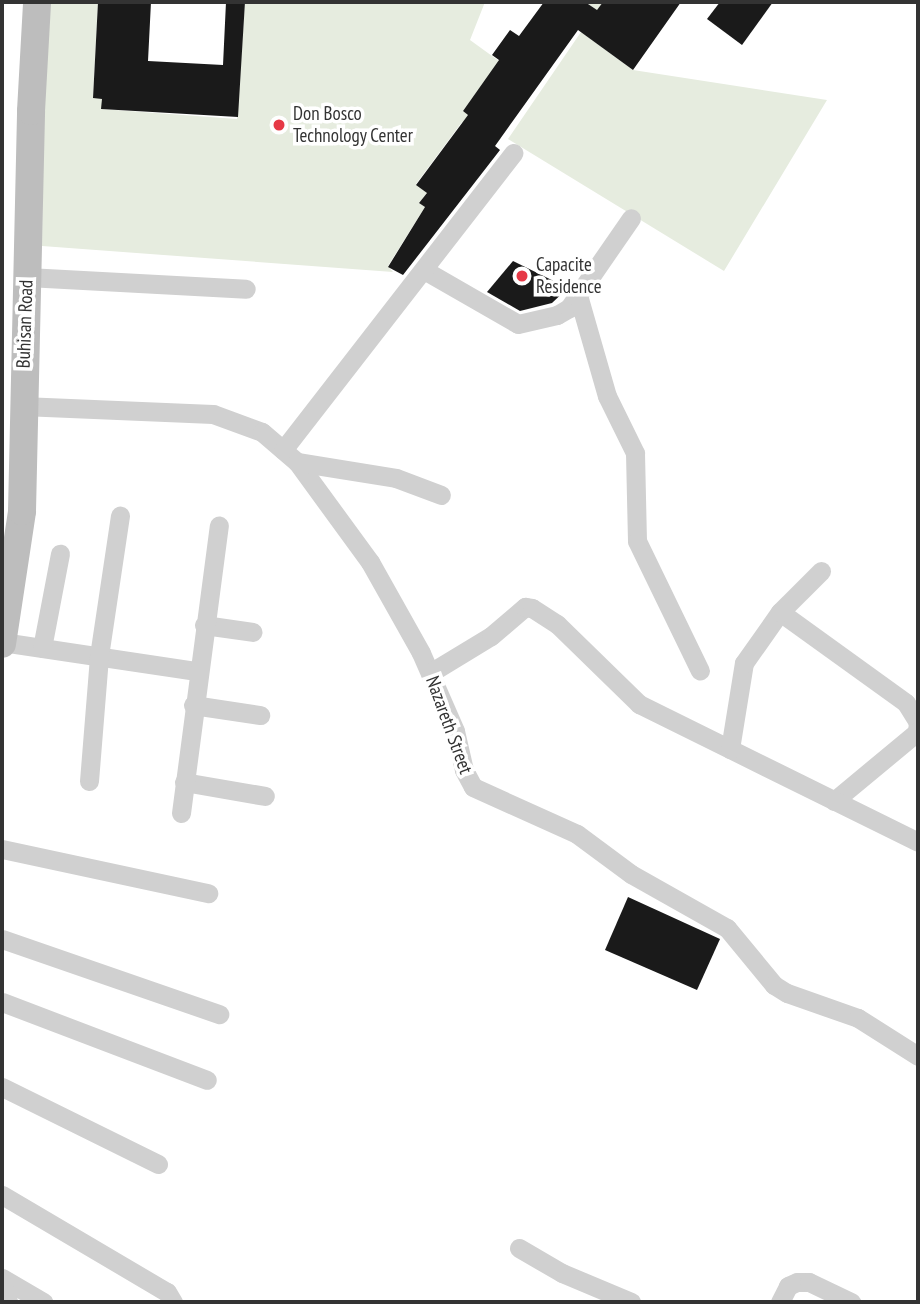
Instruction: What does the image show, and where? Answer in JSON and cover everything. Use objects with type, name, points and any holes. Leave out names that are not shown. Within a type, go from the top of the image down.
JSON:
[{"type":"street","name":"Buhisan Road","points":[[2,643],[22,511],[22,406],[37,2]]},
{"type":"street","points":[[441,495],[396,478],[290,456],[424,270],[513,153]]},
{"type":"street","points":[[424,270],[518,324],[557,315],[578,295],[631,218]]},
{"type":"street","points":[[27,277],[246,289]]},
{"type":"street","points":[[578,295],[607,396],[635,453],[637,541],[700,671]]},
{"type":"street","name":"Nazareth Street","points":[[22,406],[213,414],[240,421],[290,456],[370,562],[430,673],[473,787],[577,834],[631,874],[727,928],[774,985],[787,993],[858,1018],[918,1056]]},
{"type":"street","points":[[89,781],[99,656],[120,516]]},
{"type":"street","points":[[181,813],[197,671],[219,525]]},
{"type":"street","points":[[42,648],[60,554]]},
{"type":"street","points":[[730,750],[744,663],[780,612],[821,571]]},
{"type":"street","points":[[430,673],[491,636],[525,607],[533,608],[557,624],[639,704],[918,842]]},
{"type":"street","points":[[780,612],[906,703],[918,722],[917,732],[834,801]]},
{"type":"street","points":[[204,625],[253,632]]},
{"type":"street","points":[[2,643],[197,671]]},
{"type":"street","points":[[193,705],[260,715]]},
{"type":"street","points":[[184,782],[265,796]]},
{"type":"street","points":[[2,849],[208,893]]},
{"type":"street","points":[[2,939],[219,1014]]},
{"type":"street","points":[[2,1002],[208,1080]]},
{"type":"street","points":[[2,1087],[158,1164]]},
{"type":"street","points":[[2,1195],[167,1292],[173,1302]]},
{"type":"street","points":[[519,1248],[562,1273],[631,1302]]},
{"type":"street","points":[[2,1280],[8,1302]]},
{"type":"street","points":[[2,1280],[43,1302]]},
{"type":"street","points":[[780,1302],[788,1286],[797,1282],[809,1282],[851,1302]]},
{"type":"shaded area","name":"Don Bosco Technology Center","points":[[44,2],[98,2],[93,97],[102,99],[102,109],[237,119],[245,2],[485,2],[470,40],[499,61],[463,111],[501,138],[495,146],[462,122],[416,184],[427,193],[419,203],[425,207],[388,266],[393,272],[42,246]]},
{"type":"shaded area","points":[[585,2],[603,2],[581,32],[594,8]]},
{"type":"shaded area","points":[[581,32],[633,70],[827,100],[724,271],[508,139]]},
{"type":"building","points":[[98,2],[151,2],[148,61],[223,65],[226,2],[245,2],[238,117],[101,109],[102,99],[93,98]]},
{"type":"building","points":[[544,2],[585,2],[597,10],[603,2],[681,2],[633,70],[578,30],[495,146],[500,150],[403,275],[388,267],[425,207],[419,203],[427,193],[416,185],[468,115],[463,111],[499,60],[492,55],[510,30],[519,36]]},
{"type":"building","points":[[720,2],[773,2],[742,45],[707,19]]},
{"type":"building","name":"Capacite Residence","points":[[513,261],[568,288],[552,303],[520,311],[487,292]]},
{"type":"building","points":[[628,897],[720,939],[697,990],[605,950]]},
{"type":"place","name":"Don Bosco Technology Center","points":[[279,125]]},
{"type":"place","name":"Capacite Residence","points":[[522,276]]}]
